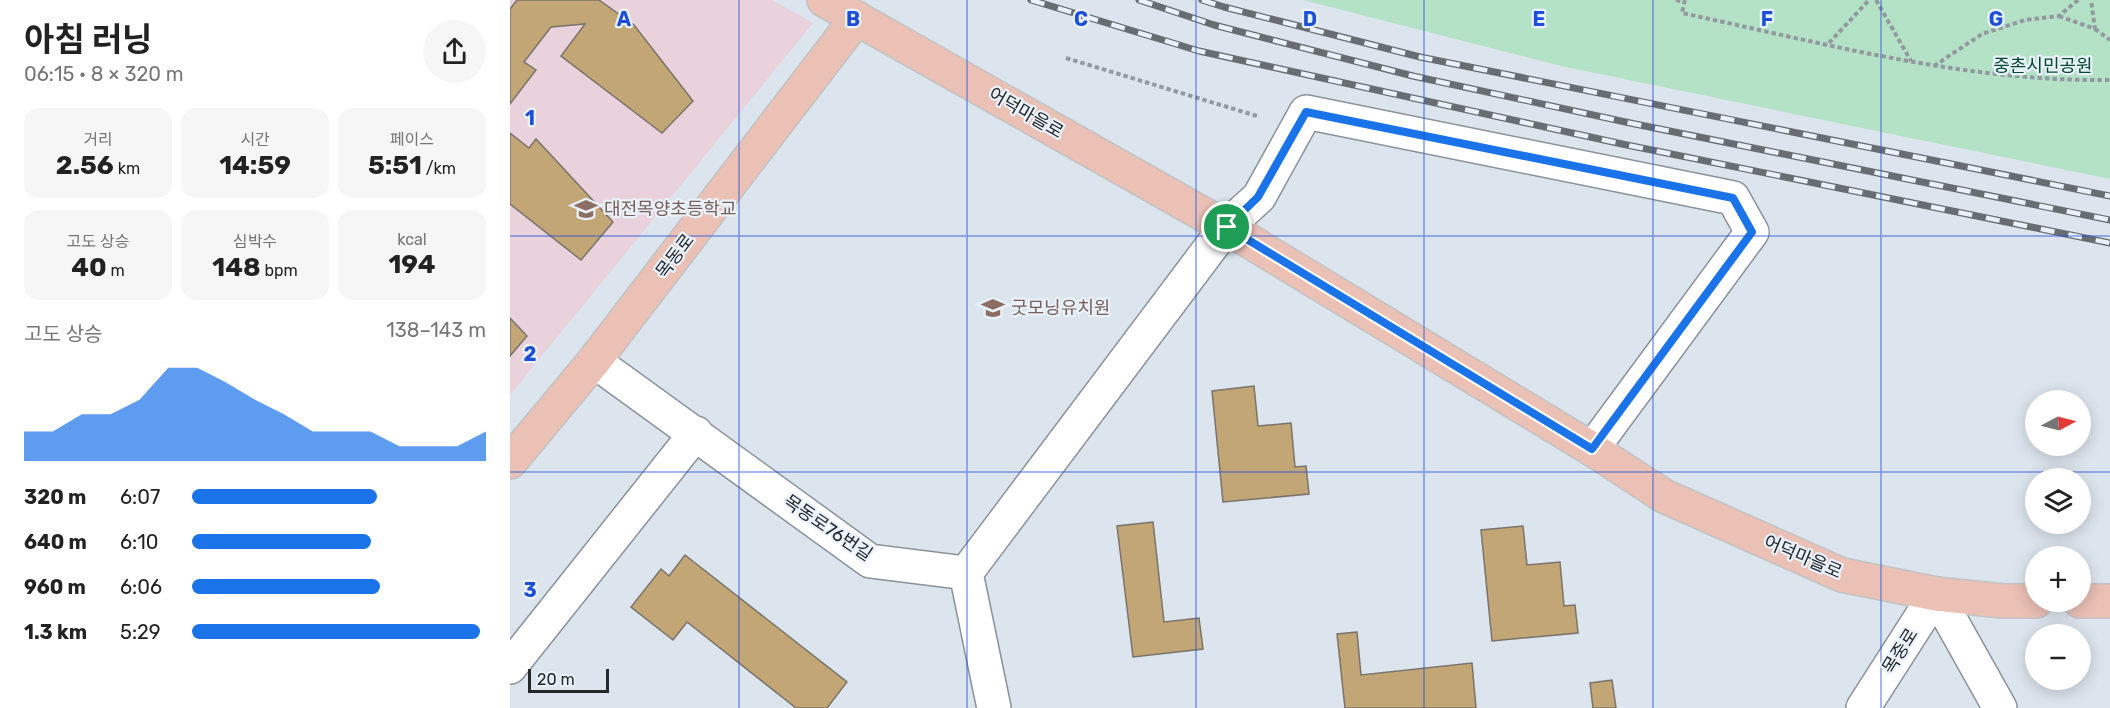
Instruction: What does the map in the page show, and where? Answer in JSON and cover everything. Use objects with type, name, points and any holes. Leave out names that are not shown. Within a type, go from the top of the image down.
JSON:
[{"type":"main road","name":"어덕마을로","points":[[824,0],[1227,227],[1592,449],[1664,496],[1842,575],[1936,594],[2025,601]]},
{"type":"main road","name":"목동로","points":[[510,462],[594,361],[857,18]]},
{"type":"main road","points":[[2091,601],[2110,601]]},
{"type":"street","points":[[994,708],[966,573],[1227,227],[1258,197],[1306,112],[1733,198],[1752,232],[1592,449]]},
{"type":"street","name":"목동로76번길","points":[[594,361],[870,561],[966,573]]},
{"type":"street","points":[[510,667],[696,433]]},
{"type":"street","points":[[1936,594],[2000,708]]},
{"type":"street","name":"목중로","points":[[1863,708],[1936,594]]},
{"type":"path","points":[[1676,0],[1685,1],[1682,13],[1958,71],[2065,81],[2110,80]]},
{"type":"path","points":[[1828,44],[1869,0]]},
{"type":"path","points":[[1876,0],[1911,61]]},
{"type":"path","points":[[2059,16],[2078,0]]},
{"type":"path","points":[[2091,0],[2095,29]]},
{"type":"path","points":[[1934,66],[1982,34],[2025,20],[2059,16],[2095,29],[2110,40]]},
{"type":"path","points":[[1066,58],[1257,116]]},
{"type":"shaded area","name":"대전목양초등학교","points":[[510,0],[772,0],[813,23],[510,395]]},
{"type":"green space","name":"중촌시민공원","points":[[1303,0],[2110,0],[2110,179],[1561,66]]},
{"type":"building","points":[[517,0],[599,0],[634,25],[693,101],[662,133],[561,56],[585,24],[551,27],[524,62],[536,70],[510,104],[510,9]]},
{"type":"building","points":[[510,133],[529,148],[536,139],[613,222],[581,260],[510,204]]},
{"type":"building","points":[[510,318],[527,336],[510,356]]},
{"type":"building","points":[[1254,386],[1258,426],[1291,423],[1295,467],[1306,466],[1309,494],[1223,502],[1212,391]]},
{"type":"building","points":[[1153,522],[1164,622],[1199,618],[1203,649],[1133,657],[1117,526]]},
{"type":"building","points":[[1523,526],[1527,565],[1560,562],[1564,606],[1575,605],[1578,633],[1492,641],[1481,530]]},
{"type":"building","points":[[685,555],[847,682],[827,708],[796,708],[687,622],[673,640],[631,607],[661,569],[669,576]]},
{"type":"building","points":[[1357,632],[1361,675],[1472,663],[1476,708],[1345,708],[1337,634]]},
{"type":"building","points":[[1612,680],[1616,708],[1593,708],[1590,683]]},
{"type":"railway","points":[[1031,0],[1199,51],[1622,144],[2110,243]]},
{"type":"railway","points":[[1139,0],[1214,25],[1413,76],[1630,123],[2110,220]]},
{"type":"railway","points":[[1202,0],[1420,57],[2110,196]]},
{"type":"place","name":"대전목양초등학교","points":[[586,209]]},
{"type":"place","name":"굿모닝유치원","points":[[993,308]]},
{"type":"route","points":[[1306,112],[1733,198],[1752,232],[1592,449],[1227,227],[1258,197],[1306,112]]}]
